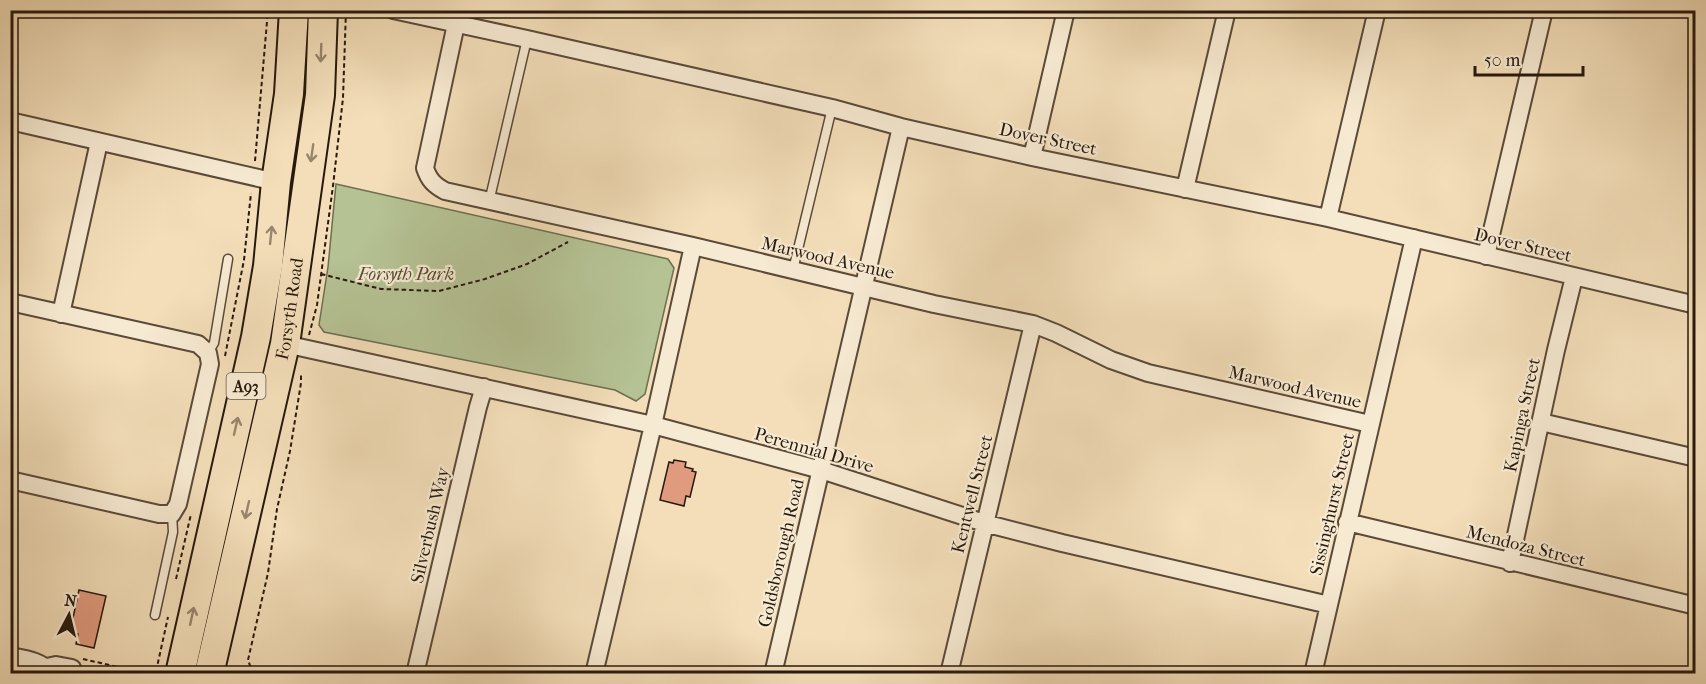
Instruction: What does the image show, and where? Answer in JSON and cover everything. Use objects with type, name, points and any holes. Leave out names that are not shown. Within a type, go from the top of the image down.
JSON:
[{"type":"highway","name":"Forsyth Road","points":[[180,674],[256,337],[268,266],[276,182],[289,94],[294,10]]},
{"type":"highway","name":"Forsyth Road","points":[[209,674],[285,344],[320,95],[323,10]]},
{"type":"highway","points":[[256,337],[285,344]]},
{"type":"highway","points":[[226,597],[227,674]]},
{"type":"street","name":"Dover Street","points":[[393,10],[832,108],[901,127],[1032,157],[1328,218],[1695,305]]},
{"type":"street","points":[[1032,157],[1066,10]]},
{"type":"street","points":[[1185,189],[1227,10]]},
{"type":"street","points":[[1328,218],[1377,10]]},
{"type":"street","points":[[1486,256],[1544,10]]},
{"type":"street","name":"Marwood Avenue","points":[[456,24],[425,168],[434,184],[445,191],[693,246],[934,304],[1033,324],[1111,360],[1148,373],[1370,424]]},
{"type":"street","points":[[10,121],[276,182]]},
{"type":"street","name":"Goldsborough Road","points":[[773,674],[901,127]]},
{"type":"street","points":[[61,314],[99,142]]},
{"type":"street","name":"Sissinghurst Street","points":[[1313,674],[1414,238]]},
{"type":"street","points":[[594,674],[693,246]]},
{"type":"street","name":"Kapinga Street","points":[[1510,563],[1574,277]]},
{"type":"street","points":[[10,302],[198,344],[208,353],[210,360],[178,504],[172,514],[162,515],[10,480]]},
{"type":"street","name":"Kentwell Street","points":[[949,674],[1033,324]]},
{"type":"street","name":"Perennial Drive","points":[[285,344],[653,425],[821,470],[984,523],[1329,605]]},
{"type":"street","name":"Silverbush Way","points":[[415,674],[484,387]]},
{"type":"street","points":[[1541,422],[1695,458]]},
{"type":"street","name":"Mendoza Street","points":[[1347,522],[1695,606]]},
{"type":"street","points":[[10,656],[34,662],[50,670],[56,666],[72,668]]},
{"type":"lane","points":[[489,201],[528,39]]},
{"type":"lane","points":[[793,270],[832,108]]},
{"type":"lane","points":[[208,353],[214,344],[228,259]]},
{"type":"lane","points":[[155,615],[173,532],[172,514]]},
{"type":"path","points":[[321,274],[381,289],[439,291],[485,279],[527,264],[568,242]]},
{"type":"green space","name":"Forsyth Park","points":[[336,184],[668,259],[674,268],[645,394],[636,401],[615,390],[324,332],[319,325],[328,267]]},
{"type":"building","points":[[674,460],[686,462],[685,467],[696,472],[690,497],[686,496],[684,506],[660,500],[669,462],[673,463]]},
{"type":"building","points":[[79,590],[106,596],[94,648],[76,644],[78,634],[70,632]]}]
